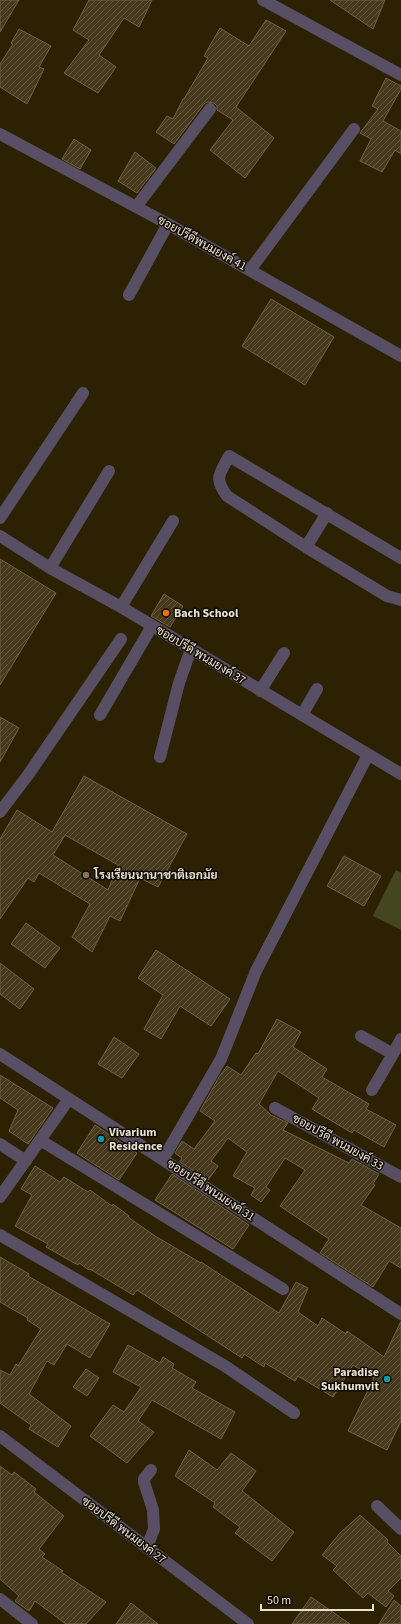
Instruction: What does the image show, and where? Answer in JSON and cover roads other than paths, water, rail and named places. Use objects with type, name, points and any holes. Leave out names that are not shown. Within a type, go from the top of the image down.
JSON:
[{"type":"street","points":[[263,0],[401,74]]},
{"type":"street","points":[[136,207],[210,109]]},
{"type":"street","points":[[250,270],[354,129]]},
{"type":"street","name":"ซอยปรีดีพนมยงค์ 41","points":[[0,134],[168,224],[401,356]]},
{"type":"street","points":[[129,295],[168,224]]},
{"type":"street","points":[[0,518],[83,393]]},
{"type":"street","points":[[401,558],[229,456],[219,473],[220,486],[227,496],[306,547],[387,596],[401,600]]},
{"type":"street","points":[[50,568],[109,471]]},
{"type":"street","points":[[306,547],[327,513]]},
{"type":"street","points":[[121,607],[173,521]]},
{"type":"street","name":"ซอยปรีดี พนมยงค์ 37","points":[[0,536],[50,568],[121,607],[401,774]]},
{"type":"street","points":[[100,715],[152,626]]},
{"type":"street","points":[[0,812],[28,775],[121,639]]},
{"type":"street","points":[[160,757],[179,682],[191,649]]},
{"type":"street","points":[[260,691],[284,653]]},
{"type":"street","points":[[302,715],[317,689]]},
{"type":"street","points":[[164,1159],[221,1059],[256,971],[368,755]]},
{"type":"street","points":[[361,1036],[393,1054]]},
{"type":"street","points":[[372,1090],[401,1039]]},
{"type":"street","name":"ซอยปรีดี พนมยงค์ 31","points":[[0,1054],[401,1314]]},
{"type":"street","points":[[0,1197],[69,1099]]},
{"type":"street","name":"ซอยปรีดี พนมยงค์ 33","points":[[275,1108],[401,1177]]},
{"type":"street","points":[[40,1140],[283,1289]]},
{"type":"street","points":[[0,1144],[26,1161]]},
{"type":"street","points":[[0,1235],[226,1366],[294,1413]]},
{"type":"street","name":"ซอยปรีดี พนมยงค์ 27","points":[[0,1436],[248,1624]]},
{"type":"street","points":[[147,1547],[154,1529],[153,1510],[144,1479],[151,1470]]},
{"type":"street","points":[[377,1506],[401,1529]]},
{"type":"street","points":[[0,1599],[32,1624]]},
{"type":"place","name":"Bach School","points":[[166,613]]},
{"type":"place","name":"โรงเรียนนานาชาติเอกมัย","points":[[86,875]]},
{"type":"place","name":"Vivarium Residence","points":[[101,1139]]},
{"type":"place","name":"Paradise Sukhumvit","points":[[387,1379]]}]
